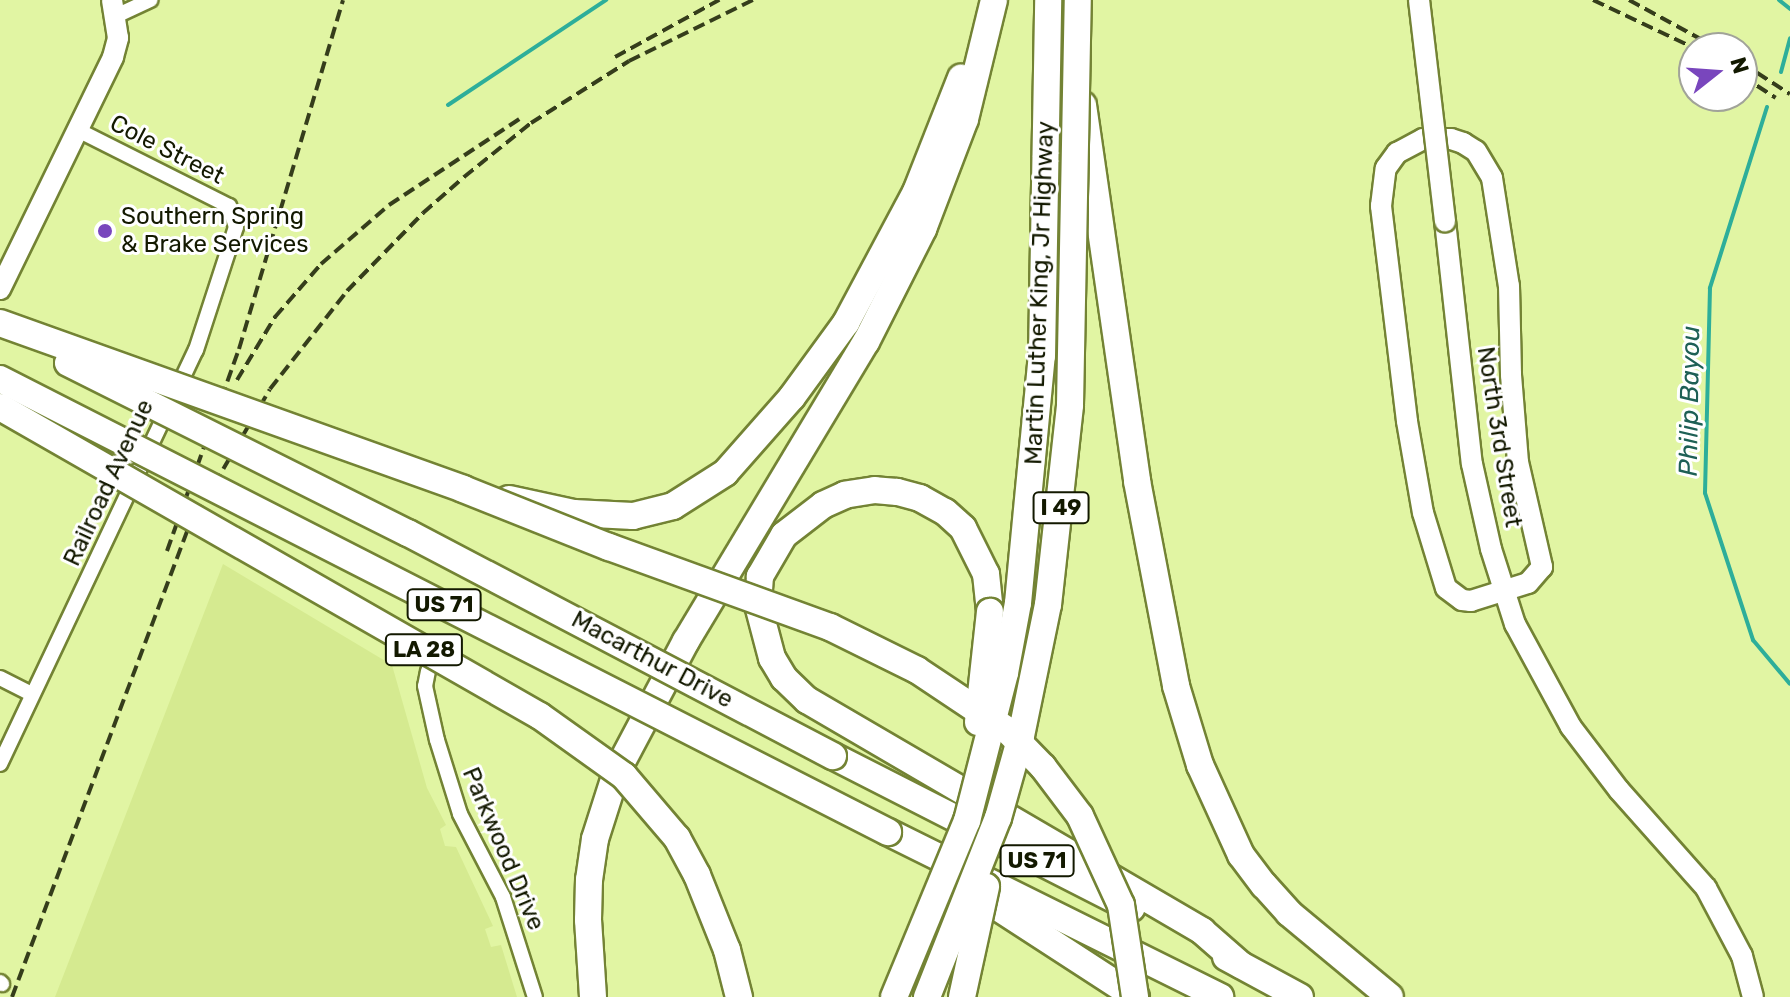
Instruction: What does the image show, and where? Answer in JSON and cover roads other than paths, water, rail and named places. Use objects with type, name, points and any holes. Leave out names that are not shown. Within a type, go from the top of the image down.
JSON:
[{"type":"highway","points":[[593,997],[589,880],[595,839],[606,799],[634,737],[686,641],[866,342],[923,229],[965,119],[992,0]]},
{"type":"highway","points":[[463,489],[574,513],[621,516],[673,506],[725,473],[816,364],[879,265],[926,168],[992,0]]},
{"type":"highway","name":"Martin Luther King, Jr Highway","points":[[894,997],[967,821],[1005,673],[1018,603],[1038,431],[1048,0]]},
{"type":"highway","name":"Martin Luther King, Jr Highway","points":[[927,997],[998,818],[1041,645],[1064,475],[1070,405],[1078,0]]},
{"type":"highway","points":[[1077,59],[1137,481],[1176,686],[1219,812],[1241,855],[1289,913],[1390,997]]},
{"type":"highway","points":[[0,323],[463,489],[609,547],[830,627],[917,670],[1007,730],[1043,767],[1080,816],[1104,862],[1128,934],[1136,997]]},
{"type":"highway","name":"Macarthur Drive","points":[[0,330],[408,533],[1300,997]]},
{"type":"highway","name":"Macarthur Drive","points":[[0,379],[1220,997]]},
{"type":"highway","name":"LA 28","points":[[0,407],[540,716],[614,768],[677,838],[714,915],[739,997]]},
{"type":"highway","points":[[967,821],[990,612],[986,574],[963,528],[945,512],[920,498],[897,492],[860,493],[823,505],[784,535],[760,576],[758,605],[772,658],[784,678],[807,700],[1202,931],[1241,965]]},
{"type":"highway","points":[[962,997],[998,818]]},
{"type":"highway","points":[[890,832],[918,857],[1136,997]]},
{"type":"street","points":[[0,289],[113,57],[118,38],[114,8],[151,0]]},
{"type":"street","name":"North 3rd Street","points":[[1419,0],[1472,464],[1504,591],[1530,656],[1571,727],[1619,790],[1706,888],[1735,939],[1753,997]]},
{"type":"street","name":"Cole Street","points":[[78,130],[229,206],[233,214]]},
{"type":"street","points":[[1423,139],[1451,139],[1476,151],[1489,170],[1497,197],[1509,286],[1512,402],[1518,462],[1542,567],[1528,583],[1504,591],[1483,599],[1462,600],[1446,588],[1423,513],[1414,469],[1381,195],[1386,168],[1397,153],[1423,139]]},
{"type":"street","name":"Railroad Avenue","points":[[0,764],[196,350],[236,227],[233,214]]},
{"type":"street","name":"Parkwood Drive","points":[[428,671],[425,686],[437,740],[460,814],[503,897],[535,997]]},
{"type":"street","points":[[0,678],[32,694]]},
{"type":"waterway","points":[[448,105],[606,0]]},
{"type":"waterway","points":[[1779,0],[1790,9]]},
{"type":"waterway","name":"Philip Bayou","points":[[1781,72],[1790,38]]},
{"type":"waterway","name":"Philip Bayou","points":[[1767,107],[1710,288],[1705,493],[1753,640],[1790,684]]},
{"type":"railway","points":[[167,551],[239,349],[343,0]]},
{"type":"railway","points":[[615,57],[719,0]]},
{"type":"railway","points":[[12,997],[187,531],[270,389],[347,291],[423,213],[531,123],[629,61],[753,0]]},
{"type":"railway","points":[[1593,0],[1678,40]]},
{"type":"railway","points":[[1629,0],[1688,32]]},
{"type":"railway","points":[[1758,73],[1790,94]]},
{"type":"railway","points":[[1758,86],[1776,98]]},
{"type":"railway","points":[[237,380],[275,317],[321,264],[389,205],[521,118]]},
{"type":"place","name":"Southern Spring & Brake Services","points":[[105,231]]}]
